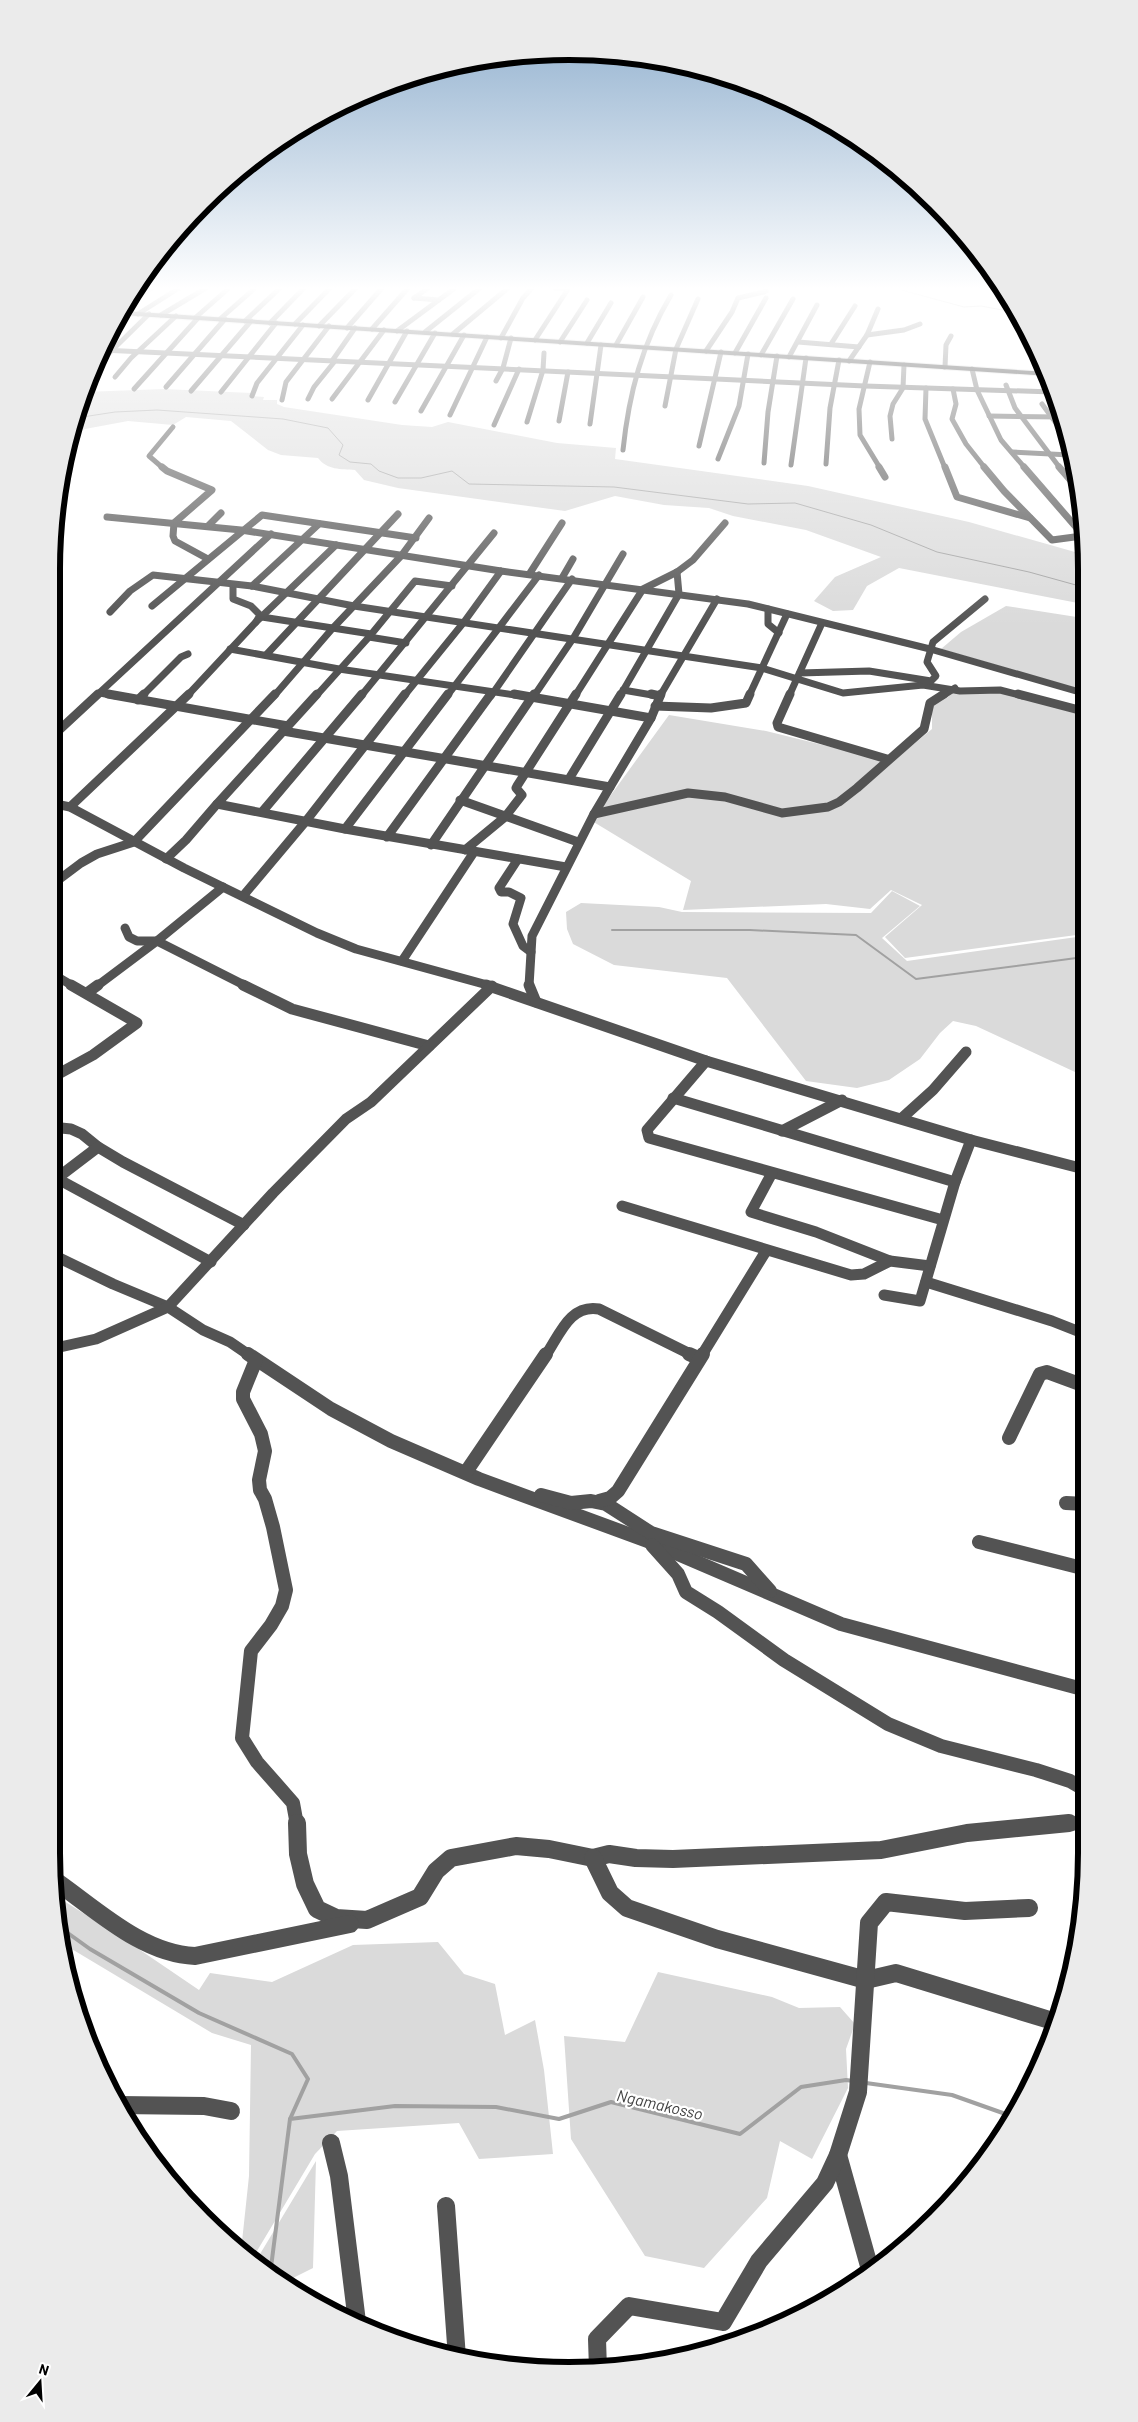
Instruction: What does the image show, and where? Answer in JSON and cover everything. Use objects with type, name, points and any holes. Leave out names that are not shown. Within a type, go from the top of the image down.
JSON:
[{"type":"street","points":[[421,411],[426,401]]},
{"type":"street","points":[[450,415],[456,401]]},
{"type":"street","points":[[494,425],[505,401]]},
{"type":"street","points":[[527,422],[533,401]]},
{"type":"street","points":[[559,421],[563,401]]},
{"type":"street","points":[[590,424],[594,401]]},
{"type":"street","points":[[623,450],[628,401]]},
{"type":"street","points":[[665,406],[666,401]]},
{"type":"street","points":[[698,446],[710,401]]},
{"type":"street","points":[[718,459],[740,401]]},
{"type":"street","points":[[764,463],[771,401]]},
{"type":"street","points":[[791,465],[801,401]]},
{"type":"street","points":[[826,464],[831,401]]},
{"type":"street","points":[[861,401],[858,413],[860,435],[885,477]]},
{"type":"street","points":[[892,439],[890,416],[895,401]]},
{"type":"street","points":[[926,401],[925,419],[957,497],[1030,518]]},
{"type":"street","points":[[955,401],[952,419],[966,444],[1004,492],[1052,540],[1077,536]]},
{"type":"street","points":[[982,401],[1001,440],[1076,528]]},
{"type":"street","points":[[1011,401],[1019,416],[1069,478]]},
{"type":"street","points":[[1042,404],[1058,426]]},
{"type":"street","points":[[989,416],[1055,417]]},
{"type":"street","points":[[173,427],[149,456],[167,471],[212,490],[174,523],[172,536],[175,541],[208,559]]},
{"type":"street","points":[[1012,452],[1065,454]]},
{"type":"street","points":[[208,526],[221,513]]},
{"type":"street","points":[[266,655],[398,514]]},
{"type":"street","points":[[152,606],[241,530],[262,515],[416,538]]},
{"type":"street","points":[[107,517],[271,534],[502,571],[717,599],[768,609],[930,649],[1078,692]]},
{"type":"street","points":[[60,880],[80,863],[95,855],[114,846],[134,842],[252,720],[332,629],[402,556],[429,518]]},
{"type":"street","points":[[345,829],[405,753],[500,626],[535,574],[562,523]]},
{"type":"street","points":[[402,961],[469,851],[506,817],[522,795],[516,788],[571,705],[643,588],[677,572],[693,560],[724,523]]},
{"type":"street","points":[[252,586],[319,524]]},
{"type":"street","points":[[262,812],[380,675],[494,533]]},
{"type":"street","points":[[60,729],[271,534]]},
{"type":"street","points":[[70,808],[177,706],[230,649],[336,545]]},
{"type":"street","points":[[431,844],[574,638],[622,554]]},
{"type":"street","points":[[562,578],[573,559]]},
{"type":"street","points":[[243,896],[306,821],[364,745],[464,622],[502,571]]},
{"type":"street","points":[[568,779],[612,711],[646,648],[679,594],[677,572]]},
{"type":"street","points":[[110,612],[130,591],[153,575],[186,578],[252,586],[354,606],[685,654],[799,676],[843,693],[923,685],[955,688],[960,691],[1008,691],[1078,710]]},
{"type":"street","points":[[387,836],[494,691],[572,579]]},
{"type":"street","points":[[166,859],[186,840],[370,636],[415,581],[452,586]]},
{"type":"street","points":[[233,585],[233,599],[250,604],[260,615],[259,620]]},
{"type":"street","points":[[536,1002],[528,983],[532,936],[578,842],[651,718],[660,696],[717,599]]},
{"type":"street","points":[[799,676],[869,671],[930,681],[936,676],[927,664],[933,642],[986,599]]},
{"type":"street","points":[[768,609],[768,624],[779,633]]},
{"type":"street","points":[[655,706],[712,708],[744,704],[787,614]]},
{"type":"street","points":[[259,620],[296,623],[406,643]]},
{"type":"street","points":[[822,622],[777,723],[778,727],[887,759]]},
{"type":"street","points":[[230,649],[339,669],[494,691],[651,718]]},
{"type":"street","points":[[138,700],[178,660],[188,654]]},
{"type":"street","points":[[594,814],[688,793],[725,797],[782,813],[828,807],[839,802],[857,788],[887,759],[926,727],[927,706],[955,688]]},
{"type":"street","points":[[623,690],[660,696]]},
{"type":"street","points":[[100,692],[252,720],[325,738],[405,753],[610,787]]},
{"type":"street","points":[[460,800],[578,842]]},
{"type":"street","points":[[217,804],[345,829],[566,867]]},
{"type":"street","points":[[60,805],[70,808],[166,859],[344,944],[492,986],[706,1061],[971,1140],[1078,1165]]},
{"type":"street","points":[[518,859],[499,888],[501,892],[510,892],[520,898],[513,924],[523,946],[531,952]]},
{"type":"street","points":[[87,993],[157,941],[223,887]]},
{"type":"street","points":[[125,928],[129,937],[137,940],[157,941],[292,1009],[429,1046]]},
{"type":"street","points":[[60,980],[87,993],[137,1023],[93,1055],[60,1074]]},
{"type":"street","points":[[60,1348],[96,1339],[168,1307],[346,1119],[371,1102],[492,986]]},
{"type":"street","points":[[902,1118],[933,1090],[966,1052]]},
{"type":"street","points":[[706,1061],[647,1130],[649,1138],[943,1220]]},
{"type":"street","points":[[673,1098],[955,1182]]},
{"type":"street","points":[[782,1131],[842,1100]]},
{"type":"street","points":[[60,1128],[77,1131],[98,1147],[244,1225]]},
{"type":"street","points":[[884,1294],[920,1300],[955,1182],[971,1140]]},
{"type":"street","points":[[60,1176],[98,1147]]},
{"type":"street","points":[[772,1173],[751,1212],[816,1232],[890,1261],[930,1266]]},
{"type":"street","points":[[60,1183],[211,1262]]},
{"type":"street","points":[[622,1206],[851,1275],[864,1274],[890,1261]]},
{"type":"street","points":[[479,1479],[501,1481],[565,1502],[599,1501],[610,1498],[618,1491],[698,1358],[720,1328],[766,1250]]},
{"type":"street","points":[[60,1258],[113,1284],[168,1307],[256,1360],[331,1409],[391,1441],[479,1479],[650,1542],[841,1624],[867,1633],[895,1638],[952,1656],[1078,1688]]},
{"type":"street","points":[[926,1282],[1052,1321],[1078,1331]]},
{"type":"street","points":[[466,1472],[574,1313],[584,1307],[599,1309],[698,1358]]},
{"type":"street","points":[[256,1360],[243,1392],[243,1399],[258,1426],[265,1451],[259,1480],[260,1490],[265,1499],[273,1526],[286,1590],[282,1606],[251,1652],[242,1738],[257,1762],[293,1803],[296,1813],[298,1854],[305,1884],[317,1909],[336,1918],[367,1920]]},
{"type":"street","points":[[1010,1438],[1040,1374],[1047,1372],[1078,1383]]},
{"type":"street","points":[[599,1501],[651,1533],[746,1564],[772,1593]]},
{"type":"street","points":[[1066,1503],[1078,1504]]},
{"type":"street","points":[[650,1542],[678,1574],[686,1592],[718,1612],[784,1660],[888,1724],[941,1746],[1036,1770],[1070,1781],[1078,1786]]},
{"type":"street","points":[[979,1542],[1078,1566]]},
{"type":"street","points":[[61,1885],[139,1940],[152,1947],[184,1956],[195,1956],[367,1920],[420,1897],[436,1871],[451,1858],[516,1846],[550,1848],[593,1858],[609,1854],[636,1858],[673,1859],[880,1850],[967,1833],[1045,1824],[1078,1823]]},
{"type":"street","points":[[593,1858],[609,1892],[616,1902],[627,1908],[717,1939],[866,1980],[896,1973],[1050,2020]]},
{"type":"street","points":[[598,2361],[597,2339],[629,2306],[723,2322],[759,2261],[825,2183],[838,2155],[858,2092],[869,1923],[886,1902],[965,1911],[1029,1908]]},
{"type":"street","points":[[127,2105],[204,2106],[232,2111]]},
{"type":"street","points":[[332,2143],[339,2176],[356,2315]]},
{"type":"street","points":[[838,2155],[868,2265]]},
{"type":"street","points":[[446,2206],[456,2349]]},
{"type":"shaded area","points":[[89,401],[277,401],[277,404],[284,407],[402,425],[432,427],[448,422],[557,443],[616,448],[615,459],[808,486],[969,522],[1078,553],[1078,603],[899,568],[867,586],[853,610],[833,611],[814,601],[835,577],[881,557],[806,530],[733,516],[709,508],[664,505],[615,496],[565,511],[398,488],[364,480],[355,470],[330,467],[318,458],[281,455],[268,450],[231,421],[186,417],[173,425],[128,421],[85,429],[78,432]]},
{"type":"shaded area","points":[[1006,606],[1078,617],[1078,689],[941,649],[961,632]]},
{"type":"shaded area","points":[[1005,692],[1078,714],[1078,935],[905,958],[885,937],[922,905],[891,890],[870,909],[826,904],[683,910],[691,881],[592,821],[669,715],[766,731],[892,762],[932,729],[932,706],[950,694]]},
{"type":"shaded area","points":[[892,891],[920,906],[882,938],[907,961],[1078,937],[1078,1070],[1075,1072],[976,1026],[953,1021],[940,1033],[920,1059],[889,1080],[857,1088],[806,1081],[727,978],[614,965],[573,944],[567,929],[566,912],[581,903],[659,907],[682,912],[871,913]]},
{"type":"shaded area","points":[[62,1900],[199,1990],[210,1973],[272,1982],[353,1945],[438,1942],[464,1974],[495,1984],[505,2035],[535,2020],[544,2070],[553,2154],[479,2159],[459,2123],[337,2131],[315,2154],[255,2254],[242,2243],[249,2176],[251,2045],[212,2033],[69,1947]]},
{"type":"shaded area","points":[[658,1972],[772,1997],[799,2008],[840,2007],[855,2024],[846,2049],[848,2088],[812,2159],[780,2141],[767,2198],[704,2268],[645,2256],[571,2139],[564,2036],[625,2042]]},
{"type":"shaded area","points":[[316,2161],[313,2268],[293,2278],[293,2280],[258,2257]]},
{"type":"waterway","points":[[83,417],[115,412],[157,410],[283,419],[328,428],[343,445],[339,455],[350,462],[371,464],[379,471],[398,478],[421,478],[452,471],[469,484],[614,487],[748,504],[795,503],[871,525],[937,552],[1029,572],[1078,586]]},
{"type":"waterway","points":[[612,930],[750,930],[856,935],[916,979],[1078,958]]},
{"type":"waterway","points":[[66,1932],[90,1949],[199,2013],[292,2054],[308,2079],[290,2119]]},
{"type":"waterway","name":"Ngamakosso","points":[[290,2119],[395,2106],[496,2107],[559,2119],[611,2102],[740,2134],[801,2087],[846,2080],[853,2081]]},
{"type":"waterway","name":"Ngamakosso","points":[[866,2083],[952,2095],[1006,2114]]},
{"type":"waterway","name":"Ngamakosso","points":[[271,2266],[290,2119]]}]
